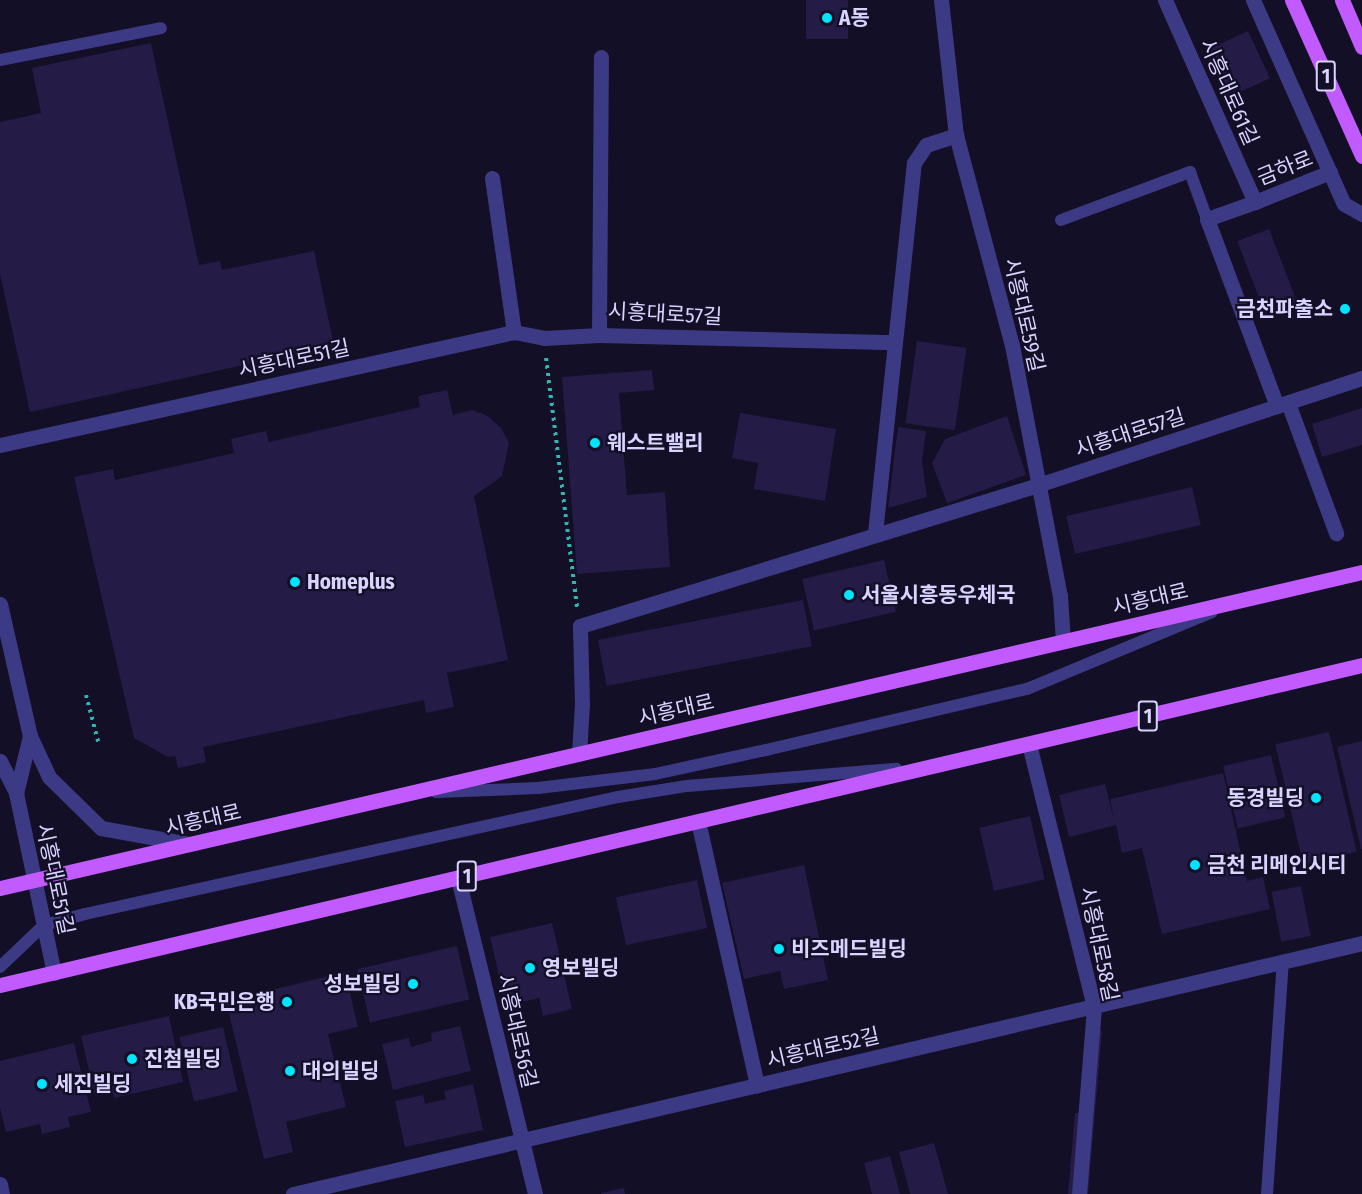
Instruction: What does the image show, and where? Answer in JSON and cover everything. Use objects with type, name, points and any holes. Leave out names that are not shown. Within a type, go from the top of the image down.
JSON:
[{"type":"main road","name":"1","points":[[1292,0],[1362,156]]},
{"type":"main road","name":"1","points":[[1342,0],[1362,47]]},
{"type":"main road","name":"시흥대로","points":[[0,888],[1362,572]]},
{"type":"main road","name":"1","points":[[0,986],[1362,665]]},
{"type":"street","name":"시흥대로59길","points":[[941,0],[956,135],[1012,345],[1060,596],[1063,641]]},
{"type":"street","name":"시흥대로61길","points":[[1165,0],[1255,202]]},
{"type":"street","points":[[1253,0],[1344,204],[1362,214]]},
{"type":"street","name":"시흥대로57길","points":[[601,57],[598,335],[895,342]]},
{"type":"street","points":[[875,533],[914,164],[926,145],[956,135]]},
{"type":"street","name":"금하로","points":[[1255,202],[1330,172]]},
{"type":"street","points":[[492,178],[514,332]]},
{"type":"street","points":[[1255,202],[1207,219],[1336,533]]},
{"type":"street","name":"시흥대로51길","points":[[0,446],[514,332],[544,338],[598,335]]},
{"type":"street","name":"시흥대로57길","points":[[580,626],[875,533],[1038,485],[1362,378]]},
{"type":"street","name":"시흥대로51길","points":[[0,606],[30,736],[16,793]]},
{"type":"street","points":[[579,754],[582,704],[580,626]]},
{"type":"street","points":[[30,736],[50,777],[101,828],[192,844]]},
{"type":"street","name":"시흥대로58길","points":[[1029,744],[1094,1006],[1078,1194]]},
{"type":"street","name":"시흥대로51길","points":[[0,760],[16,793],[54,973]]},
{"type":"street","points":[[698,821],[758,1085]]},
{"type":"street","name":"시흥대로56길","points":[[458,878],[535,1194]]},
{"type":"street","name":"시흥대로52길","points":[[293,1194],[1362,943]]},
{"type":"street","points":[[0,1184],[2,1194]]},
{"type":"lane","points":[[0,60],[161,28]]},
{"type":"lane","points":[[1060,220],[1190,172],[1207,219]]},
{"type":"lane","points":[[413,792],[538,788],[655,774],[789,745],[1027,689],[1240,600]]},
{"type":"lane","points":[[0,967],[44,925],[618,796],[687,786],[934,766]]},
{"type":"lane","points":[[1267,1194],[1283,962]]},
{"type":"path","points":[[544,338],[580,626]]},
{"type":"path","points":[[86,695],[99,745]]},
{"type":"building","name":"A동","points":[[806,0],[848,0],[848,39],[806,39]]},
{"type":"building","points":[[1248,31],[1270,78],[1227,98],[1205,51]]},
{"type":"building","points":[[151,43],[199,265],[220,261],[222,270],[314,251],[334,345],[30,412],[0,274],[0,122],[41,113],[32,68]]},
{"type":"building","points":[[1269,229],[1297,303],[1266,315],[1237,241]]},
{"type":"building","points":[[917,341],[967,348],[955,430],[905,423]]},
{"type":"building","name":"웨스트밸리","points":[[652,370],[654,390],[619,393],[627,495],[665,492],[670,567],[577,574],[562,377]]},
{"type":"building","name":"Homeplus","points":[[447,390],[453,415],[472,410],[488,416],[501,428],[509,443],[502,476],[474,496],[508,660],[447,673],[454,707],[426,713],[424,700],[203,747],[206,762],[178,768],[175,756],[168,757],[134,738],[74,477],[113,469],[115,480],[234,453],[231,439],[266,431],[269,442],[420,407],[418,396]]},
{"type":"building","points":[[1362,408],[1362,445],[1322,457],[1312,424]]},
{"type":"building","points":[[740,413],[836,429],[825,501],[754,489],[758,463],[732,458]]},
{"type":"building","points":[[1007,416],[1026,475],[947,503],[932,463],[945,439]]},
{"type":"building","points":[[898,427],[926,431],[922,461],[927,497],[888,508]]},
{"type":"building","points":[[1192,487],[1201,525],[1075,554],[1066,516]]},
{"type":"building","name":"서울시흥동우체국","points":[[884,560],[896,612],[814,631],[802,579]]},
{"type":"building","points":[[803,600],[812,646],[607,686],[598,640]]},
{"type":"building","name":"동경빌딩","points":[[1329,732],[1357,852],[1303,864],[1275,744]]},
{"type":"building","points":[[1362,741],[1362,849],[1361,849],[1337,747]]},
{"type":"building","points":[[1271,755],[1285,817],[1238,828],[1223,766]]},
{"type":"building","name":"금천 리메인시티","points":[[1223,773],[1247,881],[1263,877],[1270,909],[1162,934],[1142,848],[1122,853],[1116,825],[1069,837],[1059,795],[1105,784],[1114,820],[1110,799]]},
{"type":"building","points":[[1030,816],[1045,879],[994,891],[979,828]]},
{"type":"building","name":"비즈메드빌딩","points":[[804,865],[828,980],[784,989],[780,971],[744,979],[722,883]]},
{"type":"building","points":[[697,880],[707,928],[626,945],[616,897]]},
{"type":"building","points":[[1301,886],[1311,936],[1281,942],[1272,892]]},
{"type":"building","name":"영보빌딩","points":[[552,923],[572,1009],[543,1016],[539,998],[506,1006],[490,937]]},
{"type":"building","name":"성보빌딩","points":[[457,946],[469,1000],[370,1023],[358,969]]},
{"type":"building","name":"대의빌딩","points":[[345,972],[358,1027],[328,1034],[346,1107],[286,1122],[293,1152],[264,1159],[226,1001]]},
{"type":"building","name":"진첨빌딩","points":[[169,1016],[183,1082],[114,1098],[113,1092],[95,1096],[81,1036]]},
{"type":"building","points":[[460,1026],[471,1071],[393,1090],[382,1044],[409,1038],[411,1047],[432,1041],[431,1033]]},
{"type":"building","points":[[223,1027],[238,1091],[194,1101],[179,1037]]},
{"type":"building","points":[[1090,1029],[1102,1031],[1088,1194],[1068,1194],[1075,1113],[1082,1113]]},
{"type":"building","name":"세진빌딩","points":[[74,1043],[91,1112],[68,1117],[70,1127],[42,1134],[40,1124],[6,1132],[0,1108],[0,1061]]},
{"type":"building","points":[[473,1084],[483,1130],[405,1147],[395,1101],[423,1095],[425,1104],[446,1099],[444,1091]]},
{"type":"building","points":[[934,1143],[948,1194],[910,1194],[899,1152]]},
{"type":"building","points":[[890,1156],[900,1194],[872,1194],[864,1163]]},
{"type":"building","points":[[624,1188],[625,1194],[601,1194],[601,1193]]},
{"type":"place","name":"A동","points":[[827,18]]},
{"type":"place","name":"금천파출소","points":[[1345,309]]},
{"type":"place","name":"웨스트밸리","points":[[595,443]]},
{"type":"place","name":"Homeplus","points":[[295,582]]},
{"type":"place","name":"서울시흥동우체국","points":[[849,595]]},
{"type":"place","name":"동경빌딩","points":[[1316,798]]},
{"type":"place","name":"금천 리메인시티","points":[[1195,865]]},
{"type":"place","name":"비즈메드빌딩","points":[[779,949]]},
{"type":"place","name":"영보빌딩","points":[[530,968]]},
{"type":"place","name":"성보빌딩","points":[[413,984]]},
{"type":"place","name":"KB국민은행","points":[[287,1002]]},
{"type":"place","name":"진첨빌딩","points":[[132,1059]]},
{"type":"place","name":"대의빌딩","points":[[290,1071]]},
{"type":"place","name":"세진빌딩","points":[[42,1084]]}]
